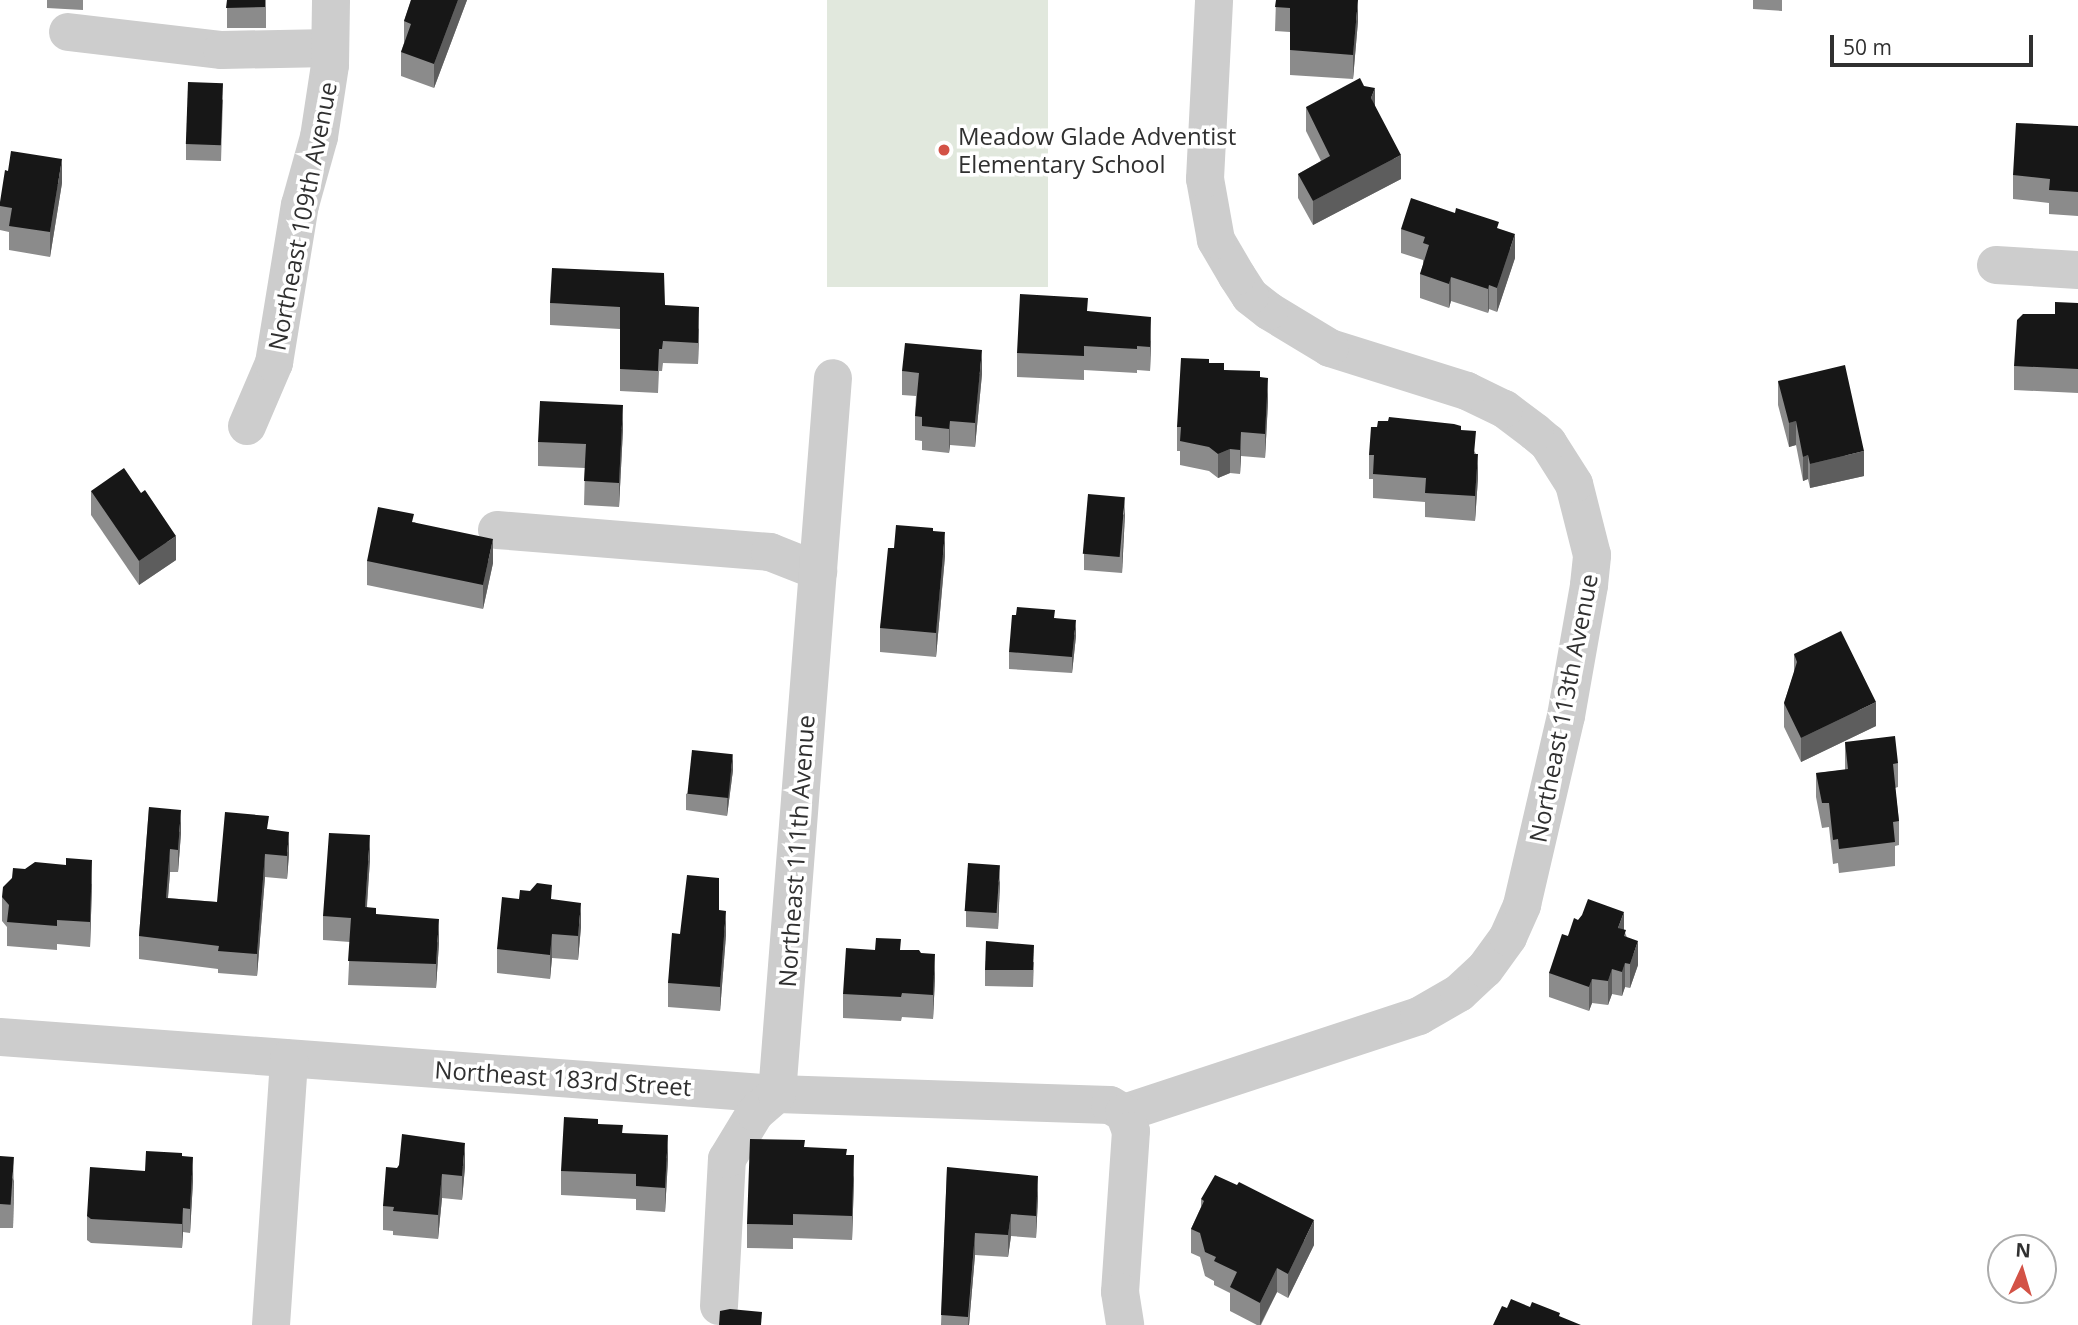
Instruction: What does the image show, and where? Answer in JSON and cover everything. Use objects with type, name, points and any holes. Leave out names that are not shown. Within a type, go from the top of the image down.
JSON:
[{"type":"street","name":"Northeast 109th Avenue","points":[[247,426],[274,363],[300,205],[319,137],[330,48],[331,0]]},
{"type":"street","name":"Northeast 113th Avenue","points":[[1124,1113],[1419,1016],[1459,993],[1485,969],[1508,937],[1522,905],[1565,725],[1592,555],[1574,484],[1548,443],[1535,432],[1504,410],[1466,391],[1330,348],[1269,311],[1250,296],[1216,240],[1205,179],[1214,0]]},
{"type":"street","points":[[68,32],[222,50],[330,48]]},
{"type":"street","points":[[1996,265],[2078,270]]},
{"type":"street","name":"Northeast 111th Avenue","points":[[778,1094],[833,379]]},
{"type":"street","points":[[497,530],[770,552],[818,571]]},
{"type":"street","name":"Northeast 183rd Street","points":[[0,1037],[778,1094],[1110,1105],[1124,1113]]},
{"type":"street","points":[[271,1325],[289,1059]]},
{"type":"street","points":[[719,1306],[727,1159],[755,1113],[778,1094]]},
{"type":"street","points":[[1124,1113],[1131,1131],[1120,1292],[1125,1325]]},
{"type":"shaded area","points":[[827,0],[1048,0],[1048,287],[827,287]]},
{"type":"building","points":[[227,0],[265,0],[265,7],[226,8]]},
{"type":"building","points":[[411,0],[458,0],[434,64],[401,52],[411,24],[404,21]]},
{"type":"building","points":[[1276,0],[1358,0],[1353,55],[1290,50],[1290,8],[1275,7]]},
{"type":"building","points":[[1360,78],[1364,86],[1375,88],[1371,98],[1401,155],[1313,201],[1298,174],[1330,156],[1306,107]]},
{"type":"building","points":[[188,82],[223,83],[221,145],[186,144]]},
{"type":"building","points":[[2016,123],[2078,126],[2078,192],[2049,190],[2050,179],[2013,175]]},
{"type":"building","points":[[11,151],[62,159],[50,232],[9,226],[12,208],[0,206],[0,202]]},
{"type":"building","points":[[1411,198],[1455,213],[1456,208],[1499,222],[1497,228],[1515,234],[1497,288],[1489,285],[1488,289],[1451,277],[1449,284],[1420,274],[1429,245],[1423,243],[1425,237],[1401,229]]},
{"type":"building","points":[[552,268],[664,273],[665,305],[699,307],[698,343],[663,341],[662,349],[659,349],[658,371],[620,369],[620,307],[550,303]]},
{"type":"building","points":[[1020,294],[1088,298],[1087,311],[1151,317],[1150,347],[1137,346],[1137,349],[1084,346],[1084,356],[1017,353]]},
{"type":"building","points":[[2055,302],[2078,303],[2078,369],[2014,366],[2017,320],[2023,314],[2055,314]]},
{"type":"building","points":[[905,343],[982,350],[975,423],[950,421],[949,429],[922,426],[922,417],[915,416],[919,373],[902,371]]},
{"type":"building","points":[[1181,358],[1209,359],[1209,363],[1224,363],[1224,370],[1260,371],[1260,377],[1268,378],[1265,434],[1241,432],[1240,450],[1230,449],[1218,454],[1209,447],[1180,441],[1181,427],[1177,427]]},
{"type":"building","points":[[1845,365],[1864,451],[1810,464],[1808,455],[1803,457],[1796,421],[1789,423],[1778,381]]},
{"type":"building","points":[[540,401],[623,405],[619,483],[584,481],[586,444],[538,442]]},
{"type":"building","points":[[1389,417],[1454,424],[1461,426],[1461,430],[1476,431],[1474,454],[1478,454],[1475,496],[1425,493],[1426,478],[1373,474],[1374,455],[1369,455],[1371,427],[1377,427],[1378,421],[1388,421]]},
{"type":"building","points":[[124,468],[141,493],[145,490],[176,536],[139,561],[91,491]]},
{"type":"building","points":[[1088,494],[1125,497],[1120,557],[1083,554]]},
{"type":"building","points":[[378,507],[414,514],[412,522],[493,539],[483,585],[367,561]]},
{"type":"building","points":[[896,525],[933,528],[933,531],[945,532],[936,633],[880,628],[888,548],[894,548]]},
{"type":"building","points":[[1017,607],[1055,610],[1054,618],[1076,620],[1072,657],[1009,652],[1012,615],[1016,615]]},
{"type":"building","points":[[1841,631],[1876,702],[1801,738],[1784,703],[1797,662],[1794,654]]},
{"type":"building","points":[[1895,736],[1898,763],[1893,764],[1899,821],[1893,822],[1895,842],[1839,849],[1838,839],[1833,840],[1829,803],[1822,803],[1816,773],[1848,769],[1845,742]]},
{"type":"building","points":[[692,750],[733,754],[728,798],[687,794]]},
{"type":"building","points":[[149,807],[181,810],[178,850],[170,849],[166,898],[217,902],[225,812],[269,816],[267,829],[289,832],[287,856],[265,854],[257,954],[218,951],[219,946],[139,936]]},
{"type":"building","points":[[329,833],[370,835],[365,907],[376,908],[376,914],[439,919],[436,964],[348,961],[351,918],[323,916]]},
{"type":"building","points":[[66,858],[92,860],[90,922],[57,920],[57,926],[7,922],[9,905],[2,897],[3,887],[12,878],[13,868],[25,869],[35,862],[66,865]]},
{"type":"building","points":[[968,863],[1000,865],[997,913],[965,911]]},
{"type":"building","points":[[687,875],[719,878],[719,910],[726,911],[720,987],[668,983],[672,933],[680,934]]},
{"type":"building","points":[[537,883],[552,885],[551,899],[581,903],[578,936],[552,934],[550,955],[497,949],[502,897],[519,899],[520,890],[530,891]]},
{"type":"building","points":[[1588,899],[1624,912],[1618,928],[1626,930],[1624,936],[1638,941],[1630,964],[1625,963],[1622,972],[1612,969],[1608,981],[1592,979],[1589,987],[1549,973],[1562,934],[1568,936],[1574,918],[1578,920],[1582,915]]},
{"type":"building","points":[[876,938],[901,939],[900,950],[919,950],[921,953],[935,954],[933,995],[902,993],[901,997],[843,994],[846,948],[875,950]]},
{"type":"building","points":[[986,941],[1034,945],[1033,970],[985,970]]},
{"type":"building","points":[[564,1117],[598,1119],[598,1124],[623,1125],[622,1133],[668,1135],[665,1188],[636,1186],[636,1174],[561,1171]]},
{"type":"building","points":[[402,1134],[465,1143],[462,1176],[442,1174],[438,1215],[393,1211],[394,1207],[383,1206],[386,1167],[397,1168],[399,1165]]},
{"type":"building","points":[[750,1139],[805,1140],[804,1147],[847,1149],[846,1155],[854,1155],[852,1216],[793,1214],[793,1225],[747,1224]]},
{"type":"building","points":[[146,1151],[182,1153],[182,1156],[193,1157],[190,1209],[183,1208],[182,1224],[91,1219],[87,1216],[90,1167],[145,1171]]},
{"type":"building","points":[[0,1156],[14,1157],[11,1205],[0,1204]]},
{"type":"building","points":[[947,1167],[1038,1176],[1036,1216],[1011,1214],[1008,1235],[975,1233],[968,1317],[941,1315]]},
{"type":"building","points":[[1215,1175],[1237,1185],[1239,1182],[1314,1220],[1288,1274],[1277,1268],[1260,1303],[1230,1287],[1237,1272],[1214,1261],[1216,1257],[1205,1252],[1200,1233],[1191,1229],[1204,1201],[1201,1199]]},
{"type":"building","points":[[1511,1299],[1530,1307],[1532,1302],[1581,1325],[1493,1325],[1502,1306],[1507,1308]]},
{"type":"building","points":[[730,1309],[762,1312],[761,1325],[719,1325],[720,1311]]},
{"type":"place","name":"Meadow Glade Adventist Elementary School","points":[[944,150]]}]
